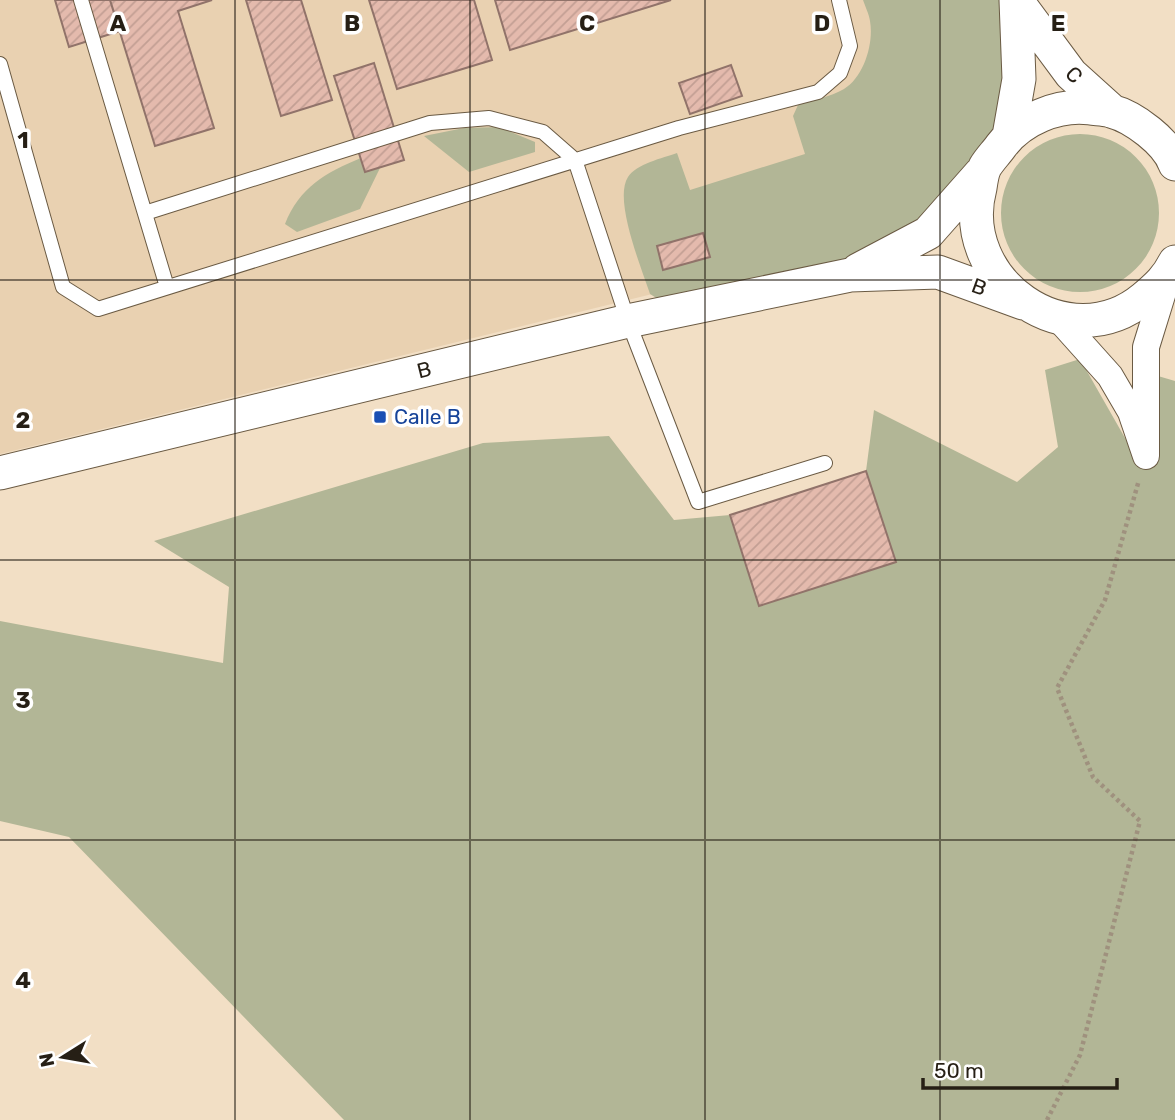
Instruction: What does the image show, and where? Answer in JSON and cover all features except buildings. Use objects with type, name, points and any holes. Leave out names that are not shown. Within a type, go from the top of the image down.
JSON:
[{"type":"street","name":"C","points":[[1016,1],[1071,74],[1112,111]]},
{"type":"street","name":"C","points":[[1009,135],[1019,79],[1016,1]]},
{"type":"street","points":[[1009,135],[1039,115],[1063,109],[1075,107],[1112,111],[1149,130],[1175,164]]},
{"type":"street","name":"B","points":[[850,275],[928,233],[985,168],[1009,135]]},
{"type":"street","points":[[985,168],[975,204],[978,241],[994,275],[1023,303]]},
{"type":"street","points":[[1058,318],[1094,320],[1130,309],[1171,271]]},
{"type":"street","points":[[1146,456],[1146,346],[1171,271]]},
{"type":"street","name":"B","points":[[0,473],[628,321],[850,275],[938,272],[1058,318]]},
{"type":"street","points":[[1058,318],[1111,376],[1131,412],[1146,456]]},
{"type":"lane","points":[[81,0],[167,287]]},
{"type":"lane","points":[[0,64],[63,287],[97,309],[679,128],[818,92],[840,73],[850,46],[839,0]]},
{"type":"lane","points":[[145,213],[430,123],[489,118],[543,132],[575,160],[628,321],[698,502],[825,463]]},
{"type":"path","points":[[1047,1120],[1080,1055],[1140,821],[1093,777],[1057,688],[1105,600],[1146,456]]},
{"type":"shaded area","points":[[0,0],[975,0],[897,234],[0,454]]},
{"type":"green space","points":[[863,0],[1005,0],[1014,79],[981,166],[872,259],[666,304],[650,294],[626,218],[624,188],[628,177],[643,165],[677,153],[690,190],[805,154],[793,116],[798,105],[844,89],[862,68],[869,49],[871,30]]},
{"type":"green space","points":[[499,127],[535,142],[535,152],[469,172],[424,136],[464,128]]},
{"type":"green space","points":[[1080,134],[1110,140],[1136,157],[1153,183],[1159,213],[1153,243],[1136,269],[1110,286],[1080,292],[1050,286],[1024,269],[1007,243],[1001,213],[1007,183],[1024,157],[1050,140]]},
{"type":"green space","points":[[361,158],[365,172],[380,168],[360,209],[297,232],[285,224],[298,200],[315,183],[336,169]]},
{"type":"green space","points":[[1080,359],[1133,452],[1158,376],[1175,381],[1175,1120],[344,1120],[69,837],[0,821],[0,621],[223,663],[229,587],[154,541],[483,443],[609,436],[674,520],[730,515],[759,605],[896,561],[866,471],[874,410],[1017,482],[1058,447],[1045,370]]},
{"type":"place","name":"Calle B","points":[[380,417]]}]
